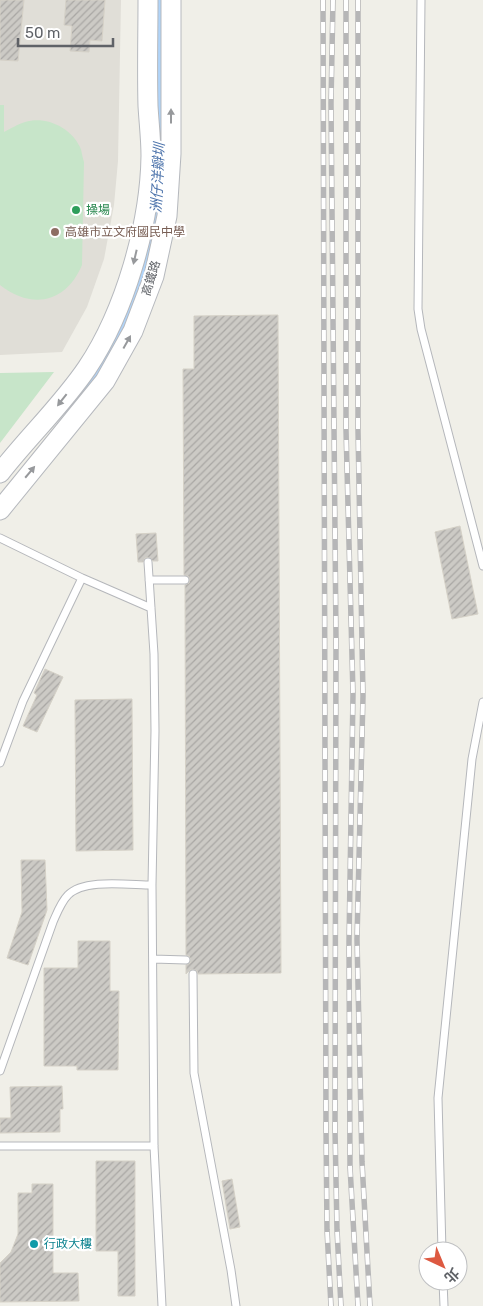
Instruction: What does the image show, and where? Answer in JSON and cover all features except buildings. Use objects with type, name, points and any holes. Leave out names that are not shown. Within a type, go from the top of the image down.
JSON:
[{"type":"street","name":"高鐵路","points":[[0,473],[57,406],[87,367],[114,319],[132,271],[145,213],[151,156],[148,106],[148,0]]},
{"type":"street","name":"高鐵路","points":[[0,510],[105,381],[133,331],[154,276],[168,207],[171,154],[171,0]]},
{"type":"lane","points":[[421,0],[418,309],[421,329],[483,566]]},
{"type":"lane","points":[[0,538],[82,578],[151,608]]},
{"type":"lane","points":[[148,562],[154,654],[155,731],[152,885],[154,1146],[162,1306]]},
{"type":"lane","points":[[0,763],[23,701],[82,578]]},
{"type":"lane","points":[[149,580],[184,580]]},
{"type":"lane","points":[[442,1241],[438,1098],[472,759],[483,702]]},
{"type":"lane","points":[[0,1071],[58,909],[68,895],[78,888],[90,885],[152,885]]},
{"type":"lane","points":[[153,959],[186,960]]},
{"type":"lane","points":[[193,974],[194,1073],[236,1306]]},
{"type":"lane","points":[[0,1146],[154,1146]]},
{"type":"lane","points":[[443,1291],[444,1306]]},
{"type":"shaded area","name":"高雄市立文府國民中學","points":[[0,0],[121,0],[118,161],[114,205],[104,259],[87,307],[62,352],[0,355]]},
{"type":"green space","points":[[0,105],[4,105],[4,132],[25,122],[41,121],[57,125],[76,140],[84,162],[82,265],[67,288],[47,299],[24,298],[0,285]]},
{"type":"green space","points":[[54,372],[0,443],[0,373]]},
{"type":"waterway","name":"洲仔洋瓣圳","points":[[159,0],[160,146]]},
{"type":"waterway","name":"洲仔洋瓣圳","points":[[79,398],[111,349],[134,299],[150,245],[158,188]]},
{"type":"railway","points":[[323,0],[326,1128],[327,1230],[331,1306]]},
{"type":"railway","points":[[333,0],[331,103],[336,639],[335,1130],[341,1306]]},
{"type":"railway","points":[[346,0],[346,430],[353,694],[349,942],[350,1167],[358,1306]]},
{"type":"railway","points":[[358,0],[358,430],[363,696],[357,939],[362,1162],[370,1306]]},
{"type":"place","name":"操場","points":[[76,210]]},
{"type":"place","name":"高雄市立文府國民中學","points":[[55,232]]},
{"type":"place","name":"行政大樓","points":[[34,1244]]}]
